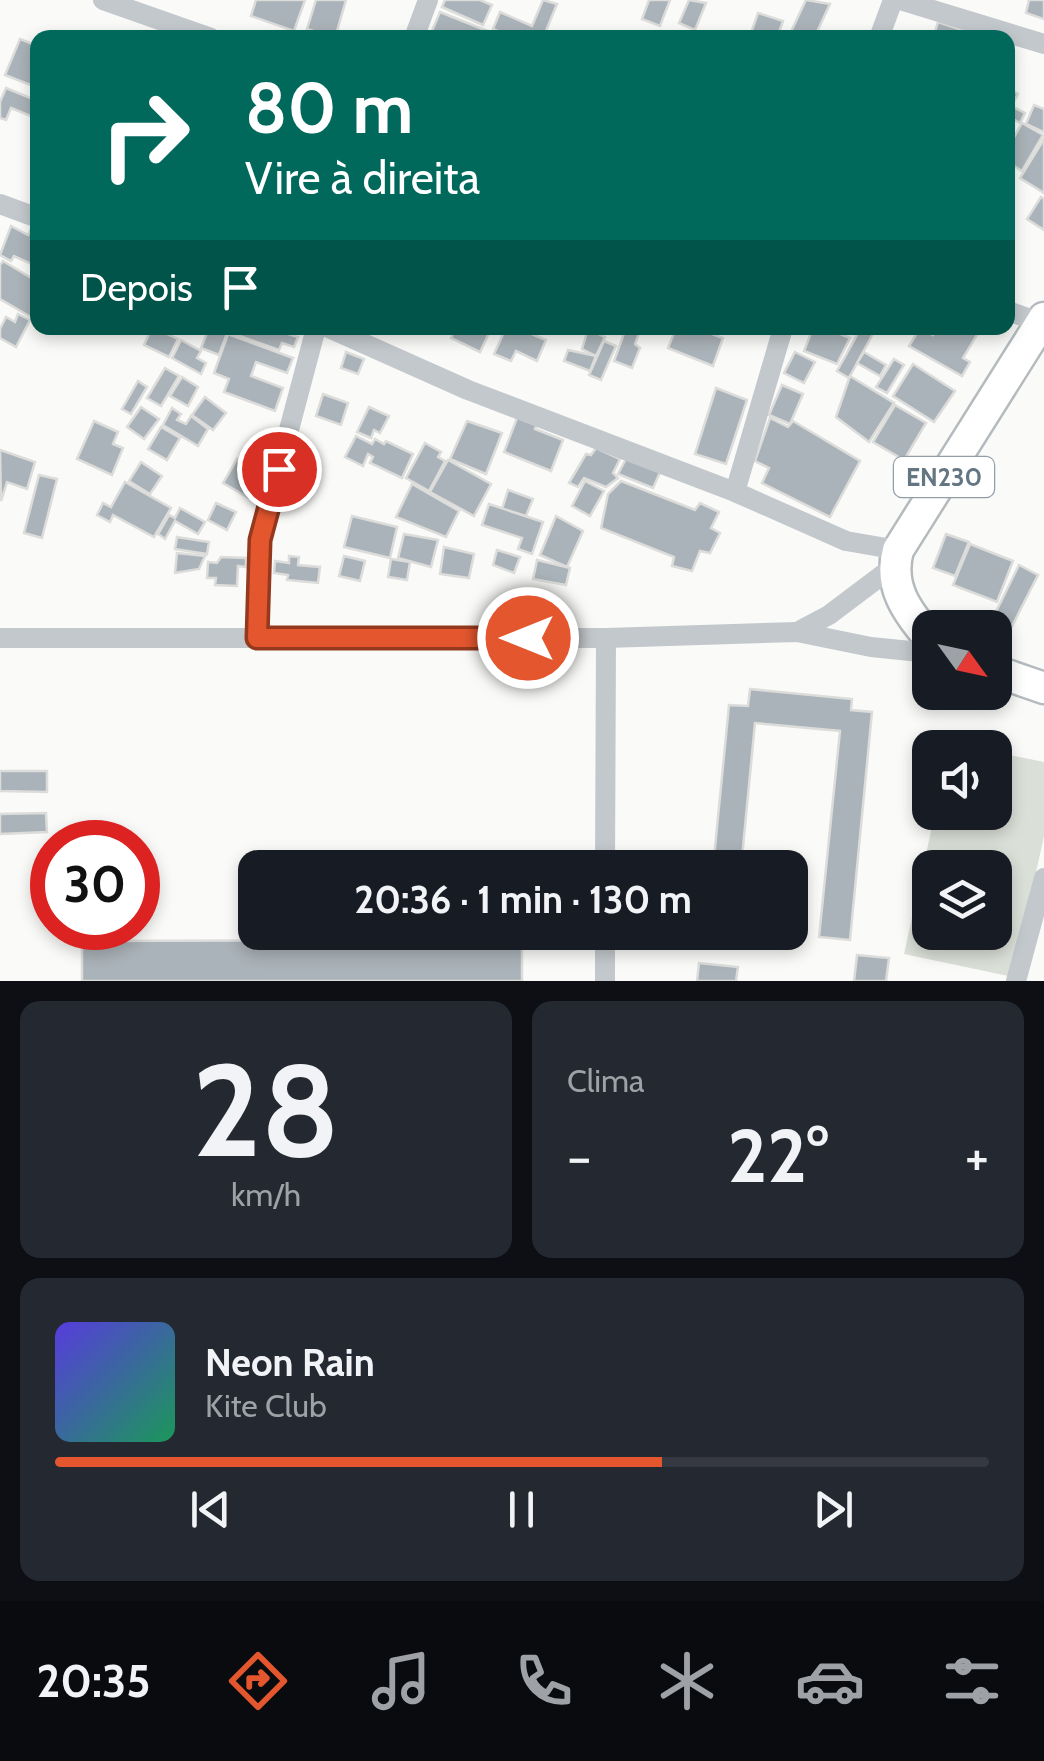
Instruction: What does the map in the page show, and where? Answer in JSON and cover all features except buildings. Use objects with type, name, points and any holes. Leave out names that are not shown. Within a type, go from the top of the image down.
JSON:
[{"type":"main road","name":"EN230","points":[[896,558],[1043,322]]},
{"type":"main road","points":[[896,558],[896,589],[912,616]]},
{"type":"main road","points":[[1012,677],[1044,688]]},
{"type":"street","points":[[102,0],[188,30]]},
{"type":"street","points":[[417,30],[428,0]]},
{"type":"street","points":[[883,30],[897,0],[997,30]]},
{"type":"street","points":[[1015,35],[1044,44]]},
{"type":"street","points":[[0,204],[30,215]]},
{"type":"street","points":[[1015,314],[1043,322]]},
{"type":"street","points":[[257,638],[260,540],[314,335]]},
{"type":"street","points":[[345,335],[468,390],[735,492],[846,542],[896,558]]},
{"type":"street","points":[[735,492],[781,335]]},
{"type":"street","points":[[797,632],[829,615],[896,558]]},
{"type":"street","points":[[0,638],[606,638],[797,632],[912,651]]},
{"type":"street","points":[[605,850],[606,638]]},
{"type":"street","points":[[1016,981],[1044,878]]},
{"type":"street","points":[[604,981],[605,950]]},
{"type":"shaded area","points":[[1012,755],[1044,762],[1044,836],[1013,977],[904,954],[912,918],[912,950],[1012,950],[1012,850],[927,850],[931,830],[1012,830]]},
{"type":"route","points":[[279,469],[260,540],[257,638],[528,638]]}]
